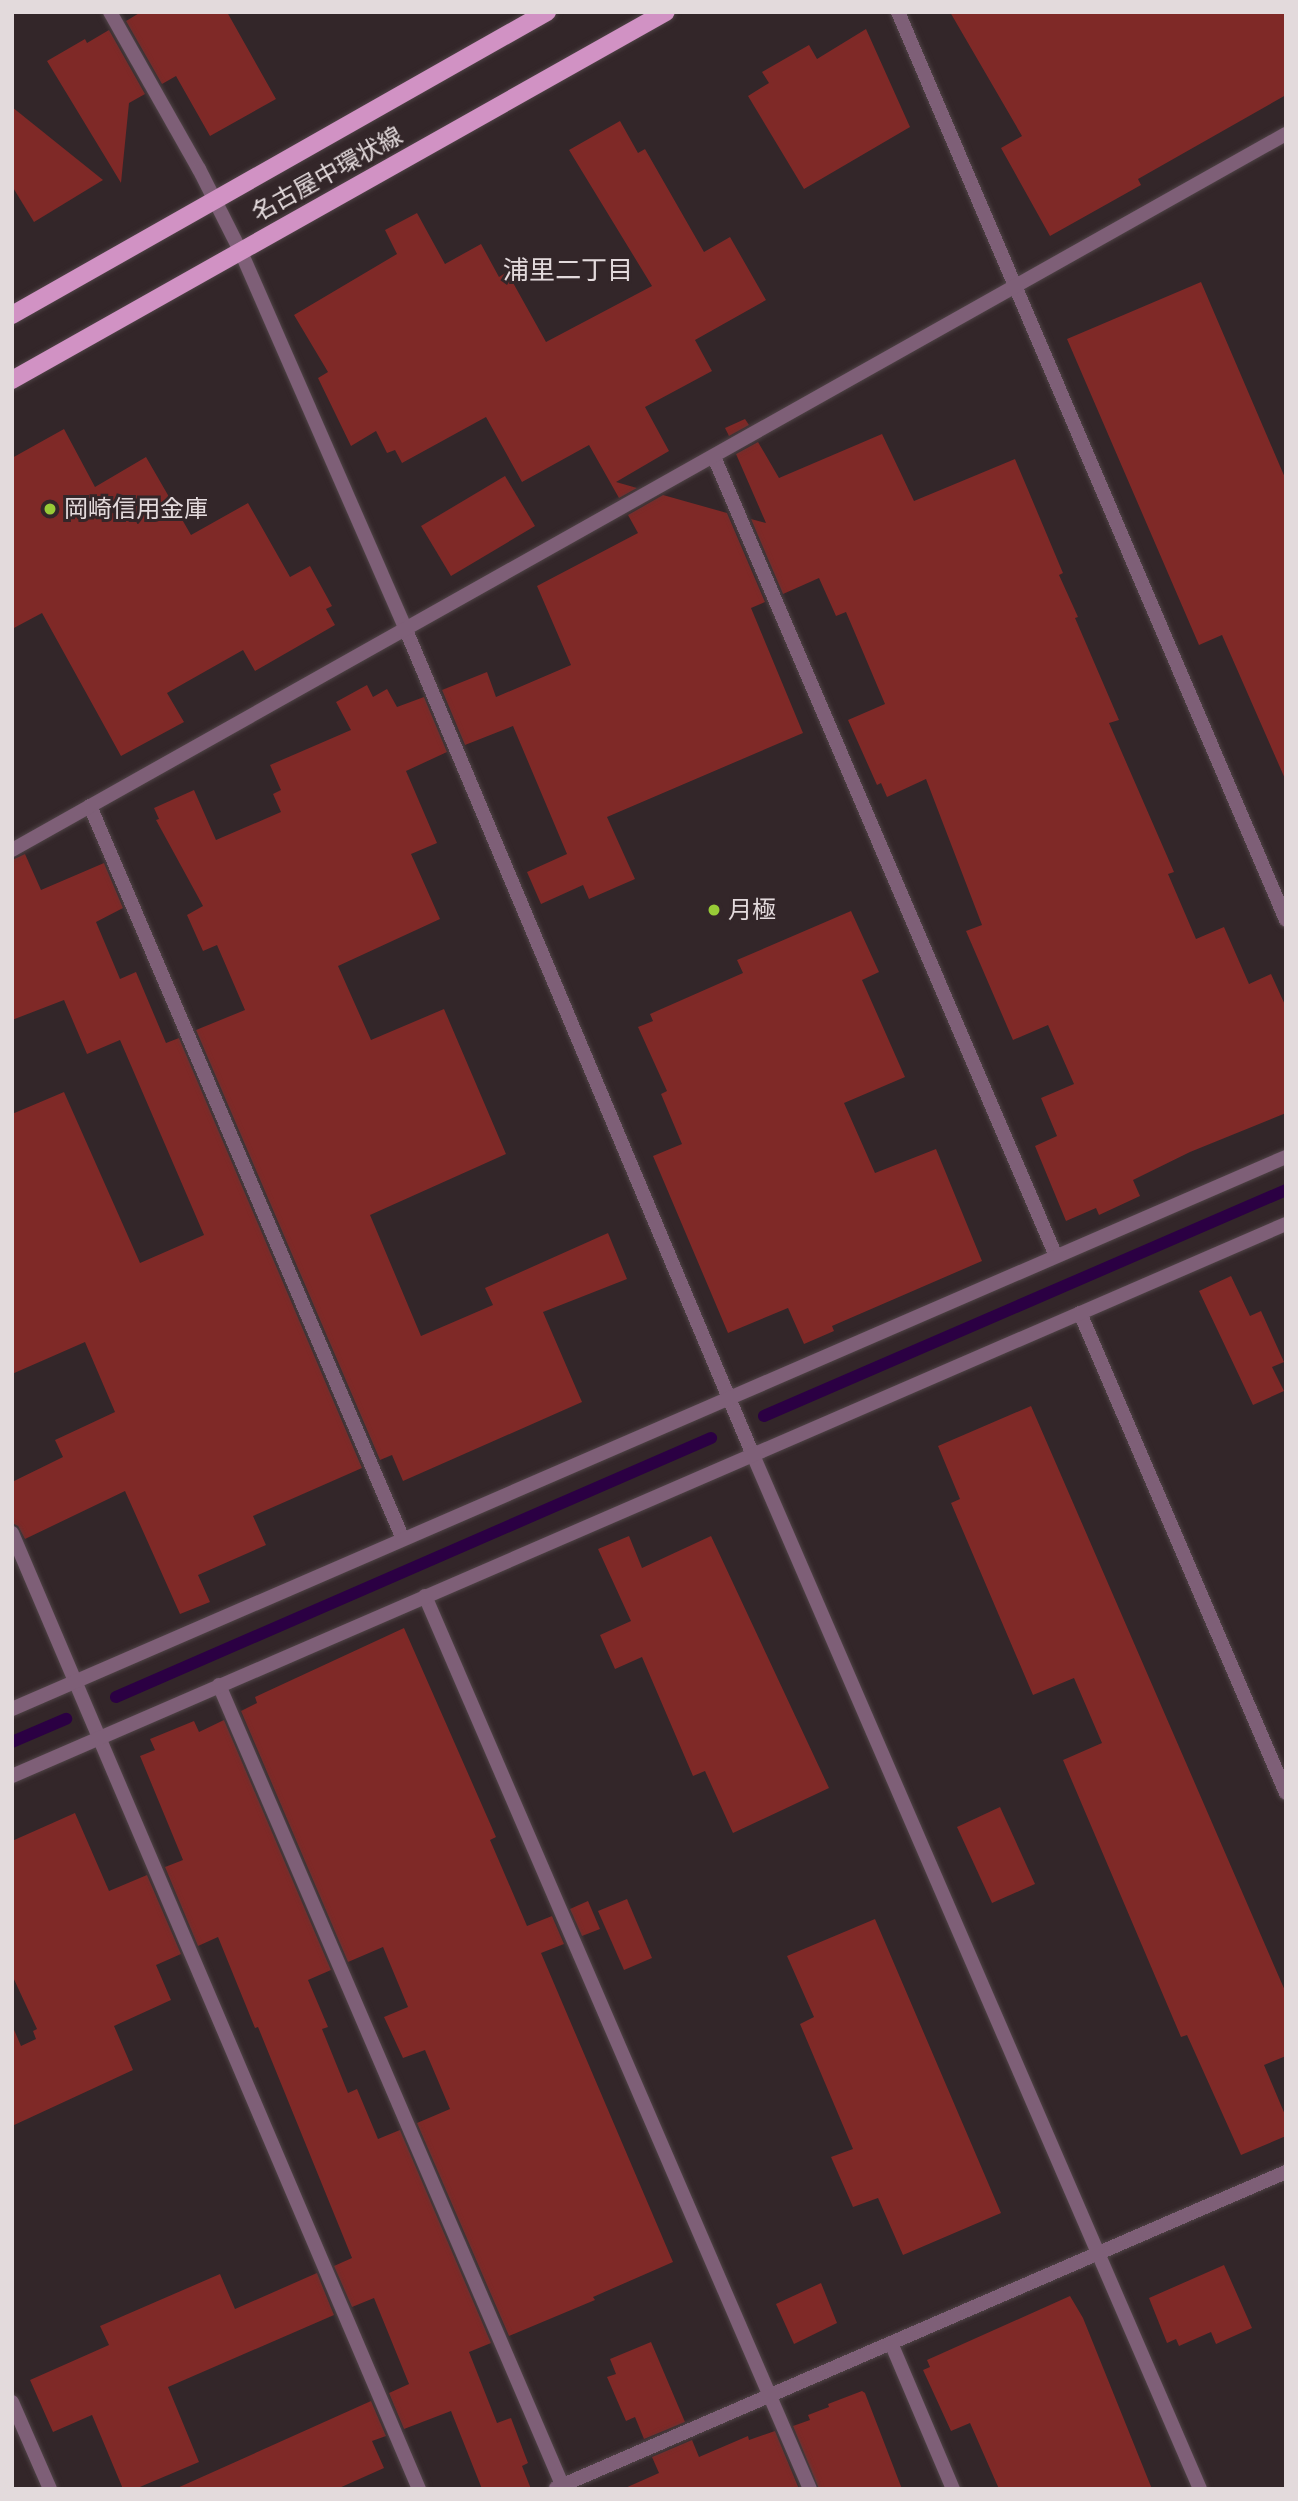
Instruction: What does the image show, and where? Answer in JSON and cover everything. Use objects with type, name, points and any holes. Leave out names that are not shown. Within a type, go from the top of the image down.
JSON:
[{"type":"main road","name":"名古屋中環状線","points":[[12,316],[547,12]]},
{"type":"main road","name":"名古屋中環状線","points":[[12,380],[666,12]]},
{"type":"street","points":[[110,12],[199,169],[240,252],[406,630],[753,1455],[1200,2489]]},
{"type":"street","points":[[898,12],[1286,920]]},
{"type":"street","points":[[12,850],[1286,134]]},
{"type":"street","points":[[714,457],[1056,1256]]},
{"type":"street","points":[[90,806],[403,1539]]},
{"type":"street","points":[[12,1709],[731,1400],[1286,1157]]},
{"type":"street","points":[[12,1776],[1286,1224]]},
{"type":"street","points":[[1080,1313],[1286,1793]]},
{"type":"street","points":[[12,1533],[419,2489]]},
{"type":"street","points":[[425,1595],[810,2489]]},
{"type":"street","points":[[219,1685],[561,2488],[1286,2172]]},
{"type":"street","points":[[891,2343],[953,2489]]},
{"type":"street","points":[[12,2402],[50,2489]]},
{"type":"building","points":[[141,12],[227,12],[276,99],[210,136],[176,76],[162,84],[126,21]]},
{"type":"building","points":[[950,12],[1286,12],[1286,95],[1138,179],[1141,185],[1050,236],[1001,148],[1022,136]]},
{"type":"building","points":[[866,29],[910,127],[804,189],[748,96],[769,83],[762,72],[809,45],[817,59]]},
{"type":"building","points":[[109,30],[145,94],[129,103],[121,183],[47,61],[85,39],[87,43]]},
{"type":"building","points":[[12,107],[103,180],[34,222],[12,186]]},
{"type":"building","points":[[620,121],[638,153],[645,149],[704,252],[730,237],[766,300],[695,340],[712,371],[645,407],[669,451],[616,482],[637,488],[619,498],[589,445],[522,482],[486,417],[402,463],[395,450],[387,453],[376,431],[351,446],[318,378],[328,372],[294,315],[397,254],[385,230],[417,213],[445,264],[481,244],[499,277],[507,272],[546,342],[652,286],[569,150]]},
{"type":"building","points":[[1201,282],[1286,480],[1286,781],[1222,635],[1199,645],[1067,339]]},
{"type":"building","points":[[745,419],[749,425],[729,436],[725,428]]},
{"type":"building","points":[[64,429],[95,487],[146,457],[191,535],[248,503],[290,577],[310,566],[332,606],[326,609],[335,625],[255,671],[243,650],[167,693],[184,722],[121,756],[42,613],[12,629],[12,458]]},
{"type":"building","points":[[882,434],[914,501],[1015,459],[1063,573],[1059,575],[1078,617],[1075,618],[1119,720],[1109,723],[1174,872],[1168,874],[1196,939],[1224,927],[1249,984],[1271,974],[1286,1007],[1286,1113],[1190,1152],[1133,1180],[1140,1196],[1099,1215],[1096,1208],[1066,1221],[1035,1146],[1057,1136],[1041,1098],[1074,1084],[1048,1025],[1013,1040],[966,931],[982,925],[926,779],[887,797],[881,783],[877,785],[848,720],[885,704],[846,612],[836,616],[819,578],[783,594],[751,519],[766,523],[736,454],[758,442],[779,478]]},
{"type":"building","points":[[505,476],[535,526],[451,576],[421,526]]},
{"type":"building","points":[[663,495],[727,513],[765,602],[751,608],[803,733],[607,817],[635,879],[589,899],[583,885],[541,904],[527,872],[567,854],[513,726],[465,745],[442,690],[487,672],[496,697],[571,665],[537,586],[638,533],[628,515]]},
{"type":"building","points":[[367,685],[373,697],[387,689],[397,707],[424,697],[447,752],[406,771],[437,843],[411,854],[440,919],[338,966],[371,1040],[444,1009],[506,1154],[370,1215],[421,1336],[493,1305],[485,1288],[608,1233],[627,1279],[543,1312],[582,1402],[403,1481],[392,1455],[380,1460],[196,1030],[245,1010],[217,945],[203,951],[187,915],[203,906],[156,820],[159,819],[154,808],[194,790],[216,840],[281,812],[273,794],[281,790],[270,765],[351,730],[336,702]]},
{"type":"building","points":[[25,854],[41,890],[104,863],[123,908],[96,922],[120,979],[136,972],[166,1043],[179,1038],[362,1468],[253,1516],[266,1545],[198,1575],[210,1602],[180,1614],[125,1491],[25,1539],[18,1526],[12,1523],[12,1482],[63,1457],[55,1440],[115,1412],[85,1342],[12,1374],[12,1114],[64,1092],[140,1263],[204,1235],[120,1040],[87,1054],[64,1000],[12,1020],[12,860]]},
{"type":"building","points":[[851,911],[879,972],[862,980],[905,1077],[844,1103],[875,1173],[936,1149],[982,1261],[832,1326],[834,1331],[804,1344],[788,1308],[728,1333],[653,1156],[682,1144],[661,1094],[667,1091],[638,1027],[653,1021],[650,1014],[743,973],[737,960]]},
{"type":"building","points":[[1231,1276],[1250,1316],[1261,1311],[1284,1362],[1272,1367],[1284,1391],[1253,1405],[1199,1291]]},
{"type":"building","points":[[1031,1406],[1286,1993],[1286,2056],[1264,2065],[1286,2117],[1286,2136],[1241,2155],[1187,2035],[1181,2037],[1063,1760],[1102,1743],[1074,1678],[1033,1695],[951,1503],[960,1499],[938,1446]]},
{"type":"building","points":[[629,1536],[642,1568],[711,1536],[829,1788],[733,1833],[705,1771],[693,1776],[642,1657],[615,1669],[600,1635],[631,1621],[598,1549]]},
{"type":"building","points":[[404,1628],[496,1837],[490,1840],[527,1926],[552,1916],[564,1944],[541,1953],[673,2262],[593,2297],[595,2300],[509,2336],[417,2123],[450,2109],[425,2050],[403,2058],[384,2017],[408,2007],[383,1947],[348,1962],[241,1711],[257,1703],[255,1697]]},
{"type":"building","points":[[224,1720],[331,1970],[308,1980],[328,2027],[322,2029],[348,2093],[357,2089],[378,2139],[400,2130],[491,2343],[469,2352],[497,2423],[511,2418],[528,2463],[522,2466],[531,2489],[482,2489],[451,2411],[404,2429],[389,2393],[409,2384],[374,2298],[352,2307],[334,2266],[352,2258],[258,2027],[255,2028],[218,1937],[198,1946],[165,1867],[183,1860],[140,1756],[155,1750],[150,1739],[194,1721],[199,1732]]},
{"type":"building","points":[[1000,1807],[1035,1884],[992,1903],[957,1827]]},
{"type":"building","points":[[75,1813],[109,1891],[147,1875],[181,1954],[156,1965],[171,2000],[114,2026],[133,2070],[12,2126],[12,2025],[21,2046],[36,2039],[33,2031],[37,2029],[12,1975],[12,1841]]},
{"type":"building","points":[[627,1899],[652,1958],[624,1970],[598,1911]]},
{"type":"building","points":[[588,1901],[600,1929],[582,1936],[570,1909]]},
{"type":"building","points":[[875,1919],[1001,2213],[903,2255],[878,2198],[853,2207],[831,2157],[853,2149],[800,2024],[814,2017],[787,1956]]},
{"type":"building","points":[[1224,2265],[1252,2328],[1216,2344],[1211,2332],[1179,2346],[1176,2339],[1167,2343],[1149,2298]]},
{"type":"building","points":[[317,2273],[334,2315],[168,2387],[199,2462],[135,2489],[123,2489],[92,2415],[53,2432],[30,2380],[109,2345],[100,2326],[220,2274],[235,2309]]},
{"type":"building","points":[[821,2283],[837,2323],[794,2344],[776,2304]]},
{"type":"building","points":[[1070,2296],[1083,2318],[1152,2489],[999,2489],[970,2423],[951,2431],[923,2370],[930,2367],[927,2360]]},
{"type":"building","points":[[651,2342],[685,2422],[644,2439],[635,2417],[626,2421],[607,2377],[616,2374],[610,2359]]},
{"type":"building","points":[[862,2391],[902,2489],[819,2489],[793,2426],[810,2420],[808,2415],[829,2407],[828,2404]]},
{"type":"building","points":[[371,2401],[386,2436],[372,2441],[384,2468],[337,2489],[175,2489]]},
{"type":"building","points":[[775,2431],[799,2489],[623,2489],[659,2473],[652,2457],[692,2440],[699,2457],[748,2436],[749,2440]]},
{"type":"waterway","points":[[764,1416],[1286,1190]]},
{"type":"waterway","points":[[116,1697],[711,1438]]},
{"type":"waterway","points":[[12,1742],[66,1719]]},
{"type":"place","name":"岡崎信用金庫","points":[[50,509]]},
{"type":"place","name":"月極","points":[[714,910]]},
{"type":"district","name":"浦里二丁目","points":[[568,271]]}]
